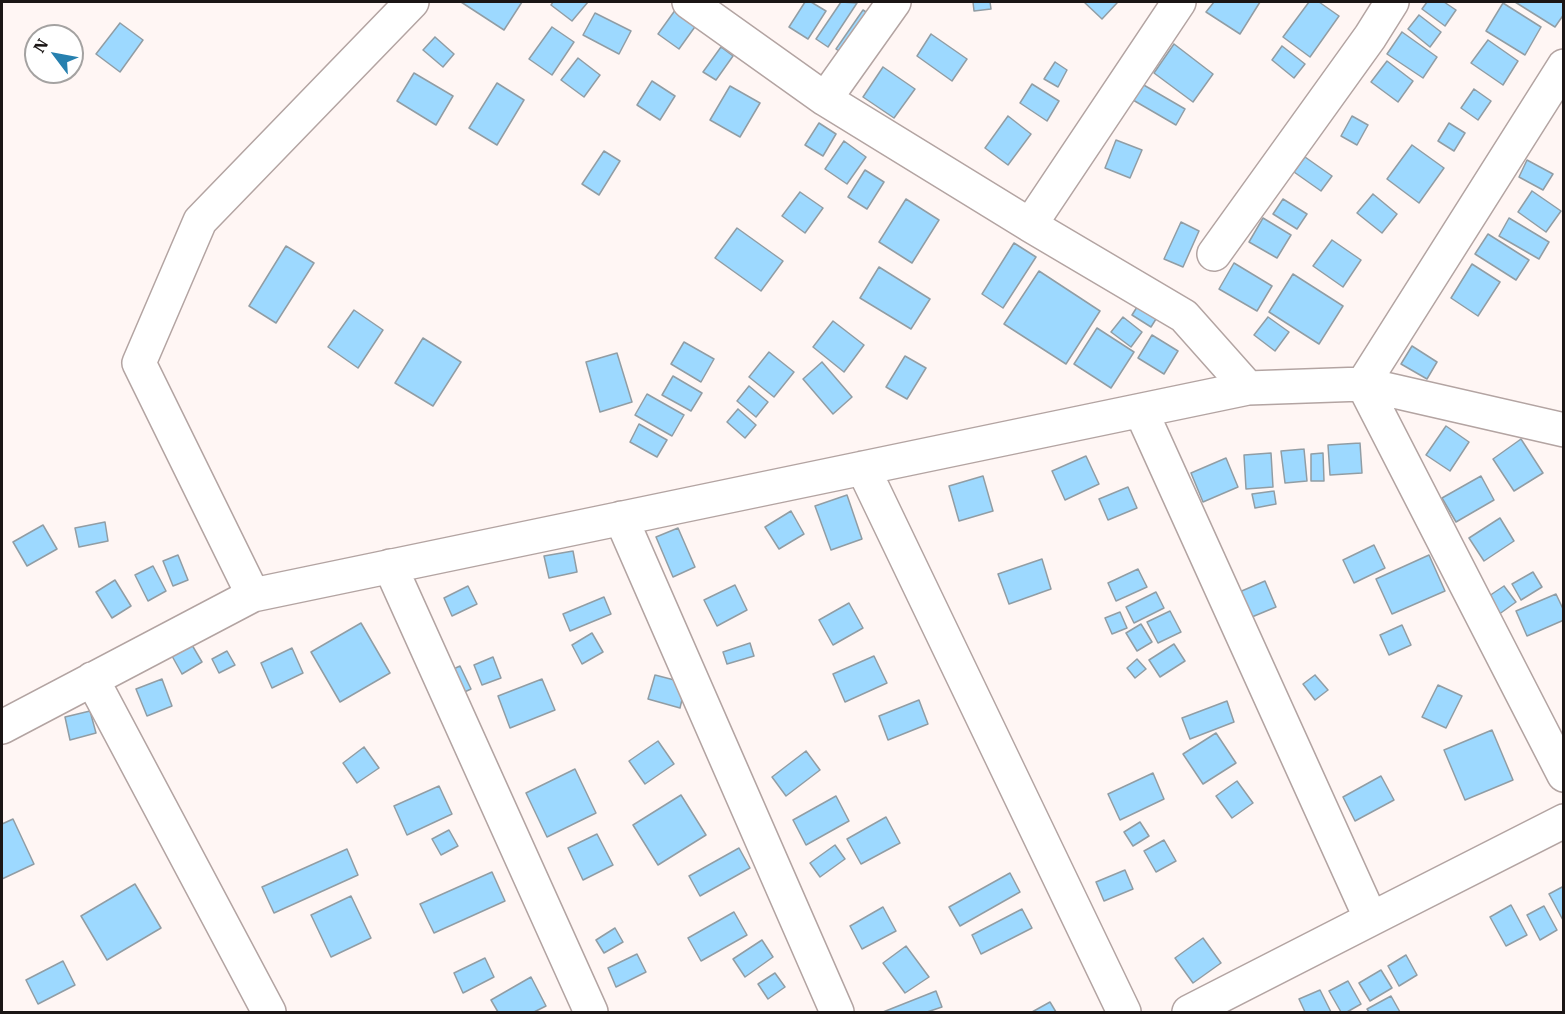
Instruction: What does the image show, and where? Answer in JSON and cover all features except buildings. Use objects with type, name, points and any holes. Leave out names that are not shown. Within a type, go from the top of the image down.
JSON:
[{"type":"street","points":[[253,595],[139,363],[200,221],[412,2]]},
{"type":"street","points":[[689,2],[825,99],[1184,316],[1248,388]]},
{"type":"street","points":[[825,99],[894,2]]},
{"type":"street","points":[[1030,225],[1179,2]]},
{"type":"street","points":[[1214,254],[1370,38],[1392,2]]},
{"type":"street","points":[[1363,384],[1563,66]]},
{"type":"street","points":[[1363,384],[1563,775]]},
{"type":"street","points":[[2,727],[253,595],[1248,388],[1363,384],[1563,430]]},
{"type":"street","points":[[1141,411],[1371,919]]},
{"type":"street","points":[[863,468],[1124,1012]]},
{"type":"street","points":[[621,518],[837,1012]]},
{"type":"street","points":[[390,566],[591,1012]]},
{"type":"street","points":[[92,679],[269,1012]]},
{"type":"street","points":[[1189,1012],[1563,821]]}]
